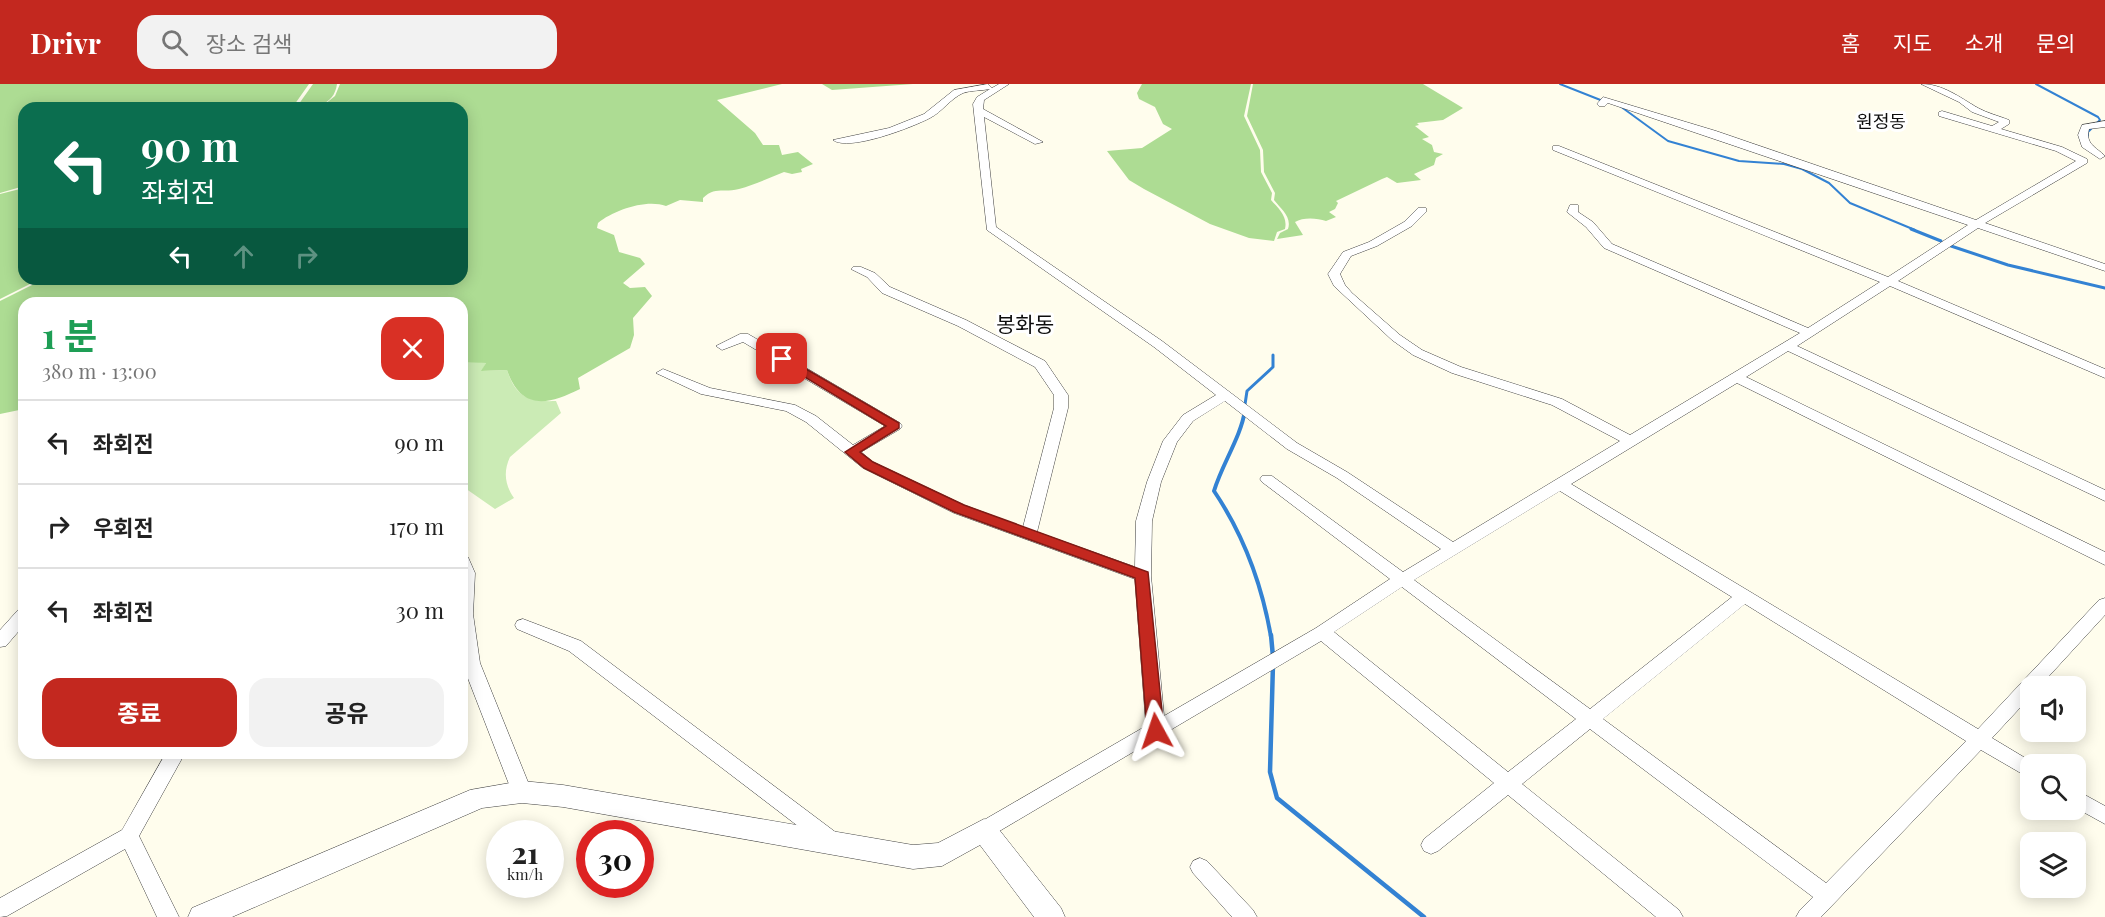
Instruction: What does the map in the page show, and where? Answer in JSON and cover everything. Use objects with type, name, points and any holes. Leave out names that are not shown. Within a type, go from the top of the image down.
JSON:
[{"type":"street","points":[[838,140],[872,137],[896,131],[912,121],[927,116],[956,91],[1005,84]]},
{"type":"street","points":[[1925,84],[1962,100],[1975,110],[2006,122],[1994,129]]},
{"type":"street","points":[[989,88],[980,99],[978,110],[991,228],[1158,344],[1236,406],[1454,550]]},
{"type":"street","points":[[1602,104],[1606,99],[1647,112],[2105,268]]},
{"type":"street","points":[[978,110],[1038,142]]},
{"type":"street","points":[[202,917],[479,798],[522,792],[563,796],[913,857],[942,854],[1156,731],[1272,659],[1322,632],[1401,580],[1809,333],[1978,224],[2084,161],[2059,149],[1942,114]]},
{"type":"street","points":[[2098,125],[2085,127],[2083,142],[2089,150],[2100,156]]},
{"type":"street","points":[[1556,148],[1891,282],[2105,374]]},
{"type":"street","points":[[1574,207],[1572,212],[1575,216],[1591,225],[1599,239],[1608,246],[1809,333]]},
{"type":"street","points":[[1422,210],[1408,224],[1373,244],[1347,254],[1334,274],[1337,284],[1344,293],[1374,316],[1399,340],[1415,350],[1460,371],[1559,403],[1629,440]]},
{"type":"street","points":[[857,269],[871,275],[892,294],[962,323],[1040,364],[1060,395],[1061,408],[1029,534]]},
{"type":"street","points":[[722,346],[744,337],[895,426],[852,452]]},
{"type":"street","points":[[1787,346],[2105,496]]},
{"type":"street","points":[[663,373],[706,391],[790,408],[811,419],[868,465],[959,508],[1143,576]]},
{"type":"street","points":[[1736,377],[2105,559]]},
{"type":"street","points":[[1156,731],[1143,576],[1144,521],[1154,482],[1170,441],[1188,418],[1236,406]]},
{"type":"street","points":[[1267,479],[1828,896]]},
{"type":"street","points":[[1560,484],[2020,764]]},
{"type":"street","points":[[1431,844],[1509,785],[1588,719],[1743,597]]},
{"type":"street","points":[[1807,917],[1980,739],[2105,604]]},
{"type":"street","points":[[0,641],[18,621]]},
{"type":"street","points":[[523,625],[575,646],[836,844]]},
{"type":"street","points":[[1322,632],[1672,917]]},
{"type":"street","points":[[468,638],[471,663],[522,792]]},
{"type":"street","points":[[0,909],[129,836],[173,759]]},
{"type":"street","points":[[2086,804],[2105,816]]},
{"type":"street","points":[[984,831],[1051,917]]},
{"type":"street","points":[[129,836],[168,917]]},
{"type":"street","points":[[1200,867],[1246,917]]},
{"type":"green space","points":[[0,84],[309,84],[296,102],[18,102],[18,188],[0,193]]},
{"type":"green space","points":[[313,84],[337,84],[332,97],[325,102],[300,102]]},
{"type":"green space","points":[[340,84],[782,84],[717,100],[755,133],[763,145],[779,145],[782,155],[798,152],[813,164],[801,169],[802,172],[792,174],[784,172],[739,189],[712,192],[703,198],[703,202],[680,200],[666,206],[649,204],[630,207],[598,223],[597,228],[614,235],[619,252],[640,258],[645,264],[623,283],[630,288],[645,287],[652,296],[633,318],[634,335],[630,348],[578,378],[580,389],[557,399],[537,401],[528,398],[520,393],[507,370],[481,371],[486,363],[468,362],[468,297],[18,297],[18,410],[0,414],[0,301],[32,285],[468,285],[468,102],[328,102],[335,96]]},
{"type":"green space","points":[[822,84],[913,84],[832,90]]},
{"type":"green space","points":[[1142,84],[1251,84],[1244,116],[1260,150],[1261,172],[1272,193],[1271,200],[1282,213],[1286,224],[1285,229],[1277,232],[1274,241],[1249,238],[1210,224],[1129,180],[1107,151],[1142,148],[1172,129],[1163,124],[1155,107],[1139,99],[1137,93]]},
{"type":"green space","points":[[1253,84],[1423,84],[1463,108],[1443,120],[1417,123],[1419,125],[1415,126],[1429,137],[1422,139],[1432,145],[1434,152],[1443,154],[1436,158],[1434,165],[1414,174],[1421,180],[1397,183],[1387,177],[1382,179],[1336,201],[1338,203],[1335,209],[1329,212],[1336,217],[1326,221],[1310,218],[1298,220],[1295,222],[1303,235],[1277,239],[1280,233],[1288,229],[1289,225],[1285,213],[1274,200],[1275,193],[1264,172],[1263,150],[1247,116]]},
{"type":"green space","points":[[18,190],[18,285],[28,285],[0,299],[0,194]]},
{"type":"green space","points":[[468,361],[486,363],[482,371],[507,370],[515,387],[525,396],[539,401],[556,401],[561,413],[510,457],[506,468],[506,478],[514,498],[495,509],[468,490]]},
{"type":"waterway","points":[[1560,84],[1603,101]]},
{"type":"waterway","points":[[2036,84],[2098,117],[2100,120],[2088,132],[2088,136]]},
{"type":"waterway","points":[[1620,106],[1668,141],[1739,161],[1784,164],[1802,169],[1829,183],[1850,203],[1915,230]]},
{"type":"waterway","points":[[1911,229],[1941,241]]},
{"type":"waterway","points":[[1951,246],[2008,265],[2105,288]]},
{"type":"waterway","points":[[1244,411],[1247,391],[1273,367],[1273,355]]},
{"type":"waterway","points":[[1245,410],[1240,430],[1214,491],[1234,525],[1250,561],[1257,579],[1271,637]]},
{"type":"waterway","points":[[1271,635],[1273,657]]},
{"type":"waterway","points":[[1273,664],[1270,772],[1277,798],[1424,917]]},
{"type":"district","name":"원정동","points":[[1881,122]]},
{"type":"district","name":"봉화동","points":[[1025,325]]},
{"type":"route","points":[[782,359],[895,426],[852,452],[868,465],[959,508],[1143,576],[1156,731]]}]
